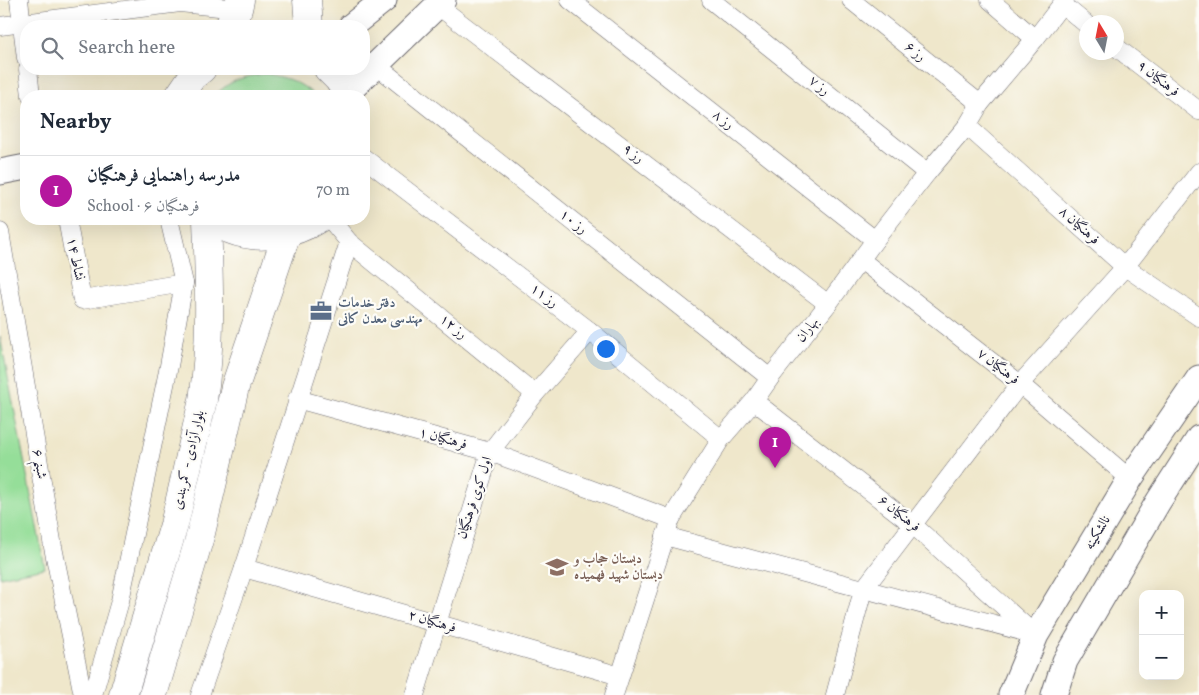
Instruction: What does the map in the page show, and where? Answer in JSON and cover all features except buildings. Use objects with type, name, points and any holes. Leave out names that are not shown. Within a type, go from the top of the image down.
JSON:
[{"type":"main road","points":[[306,0],[308,20]]},
{"type":"main road","points":[[183,90],[194,75]]},
{"type":"main road","points":[[335,75],[346,90]]},
{"type":"main road","name":"بلوار آزادی - کمربندی","points":[[123,695],[174,525],[203,400],[206,380],[210,293],[208,225]]},
{"type":"main road","points":[[221,225],[232,230],[259,236],[287,233],[308,225]]},
{"type":"main road","name":"بلوار آزادی - کمربندی","points":[[153,695],[201,533],[235,387],[287,233]]},
{"type":"main road","points":[[206,380],[235,387]]},
{"type":"street","points":[[19,0],[22,20]]},
{"type":"street","points":[[358,20],[384,0]]},
{"type":"street","name":"رز ۸","points":[[570,0],[875,240]]},
{"type":"street","name":"رز ۷","points":[[711,0],[927,173]]},
{"type":"street","name":"رز ۶","points":[[851,0],[980,104]]},
{"type":"street","points":[[990,0],[1035,39]]},
{"type":"street","points":[[1063,2],[1079,17]]},
{"type":"street","name":"بهاران","points":[[619,689],[670,518],[721,439],[754,401],[875,240],[966,126],[980,104],[1035,39],[1063,2]]},
{"type":"street","points":[[52,20],[180,3],[236,12]]},
{"type":"street","points":[[370,73],[440,3]]},
{"type":"street","name":"رز ۹","points":[[440,3],[828,304]]},
{"type":"street","points":[[0,26],[20,24]]},
{"type":"street","name":"فرهنگیان ۹","points":[[1124,53],[1199,111]]},
{"type":"street","name":"رز ۱۰","points":[[377,66],[770,378]]},
{"type":"street","points":[[29,75],[30,90]]},
{"type":"street","points":[[352,90],[368,75]]},
{"type":"street","name":"فرهنگیان ۸","points":[[966,126],[1124,267],[1199,317]]},
{"type":"street","name":"رز ۱۱","points":[[370,163],[590,331],[721,439]]},
{"type":"street","points":[[0,172],[20,168]]},
{"type":"street","points":[[835,695],[863,590],[1020,384],[1124,267],[1199,172]]},
{"type":"street","points":[[0,188],[20,185]]},
{"type":"street","name":"نشاط ۱۴","points":[[68,225],[82,300],[184,283]]},
{"type":"street","points":[[93,695],[120,601],[151,444],[169,366],[184,283],[170,225]]},
{"type":"street","name":"رز ۱۲","points":[[335,225],[349,242],[535,394]]},
{"type":"street","name":"شبنم ۶","points":[[0,232],[53,547],[83,695]]},
{"type":"street","points":[[200,695],[244,568],[349,242]]},
{"type":"street","name":"فرهنگیان ۷","points":[[861,260],[1020,384],[1130,479]]},
{"type":"street","name":"اول کوی فرهنگیان","points":[[415,695],[490,452],[535,394],[590,331]]},
{"type":"street","name":"نالشکینه","points":[[1012,695],[1036,635],[1130,479],[1199,378]]},
{"type":"street","name":"فرهنگیان ۱","points":[[297,399],[490,452],[670,518]]},
{"type":"street","name":"فرهنگیان ۶","points":[[754,401],[912,524],[1036,635]]},
{"type":"street","points":[[1054,695],[1065,661],[1158,502],[1199,438]]},
{"type":"street","points":[[665,536],[1036,635],[1065,661]]},
{"type":"street","name":"فرهنگیان ۲","points":[[244,568],[436,623],[619,689]]},
{"type":"green space","points":[[271,75],[280,77],[293,81],[308,90],[221,90],[232,82],[250,76]]},
{"type":"green space","points":[[0,336],[45,568],[0,577]]},
{"type":"place","name":"دفتر خدمات مهندسی معدن کانی","points":[[321,311]]},
{"type":"place","name":"مدرسه راهنمایی فرهنگیان","points":[[775,468]]},
{"type":"place","name":"دبستان حجاب و دبستان شهید فهمیده","points":[[557,567]]}]
